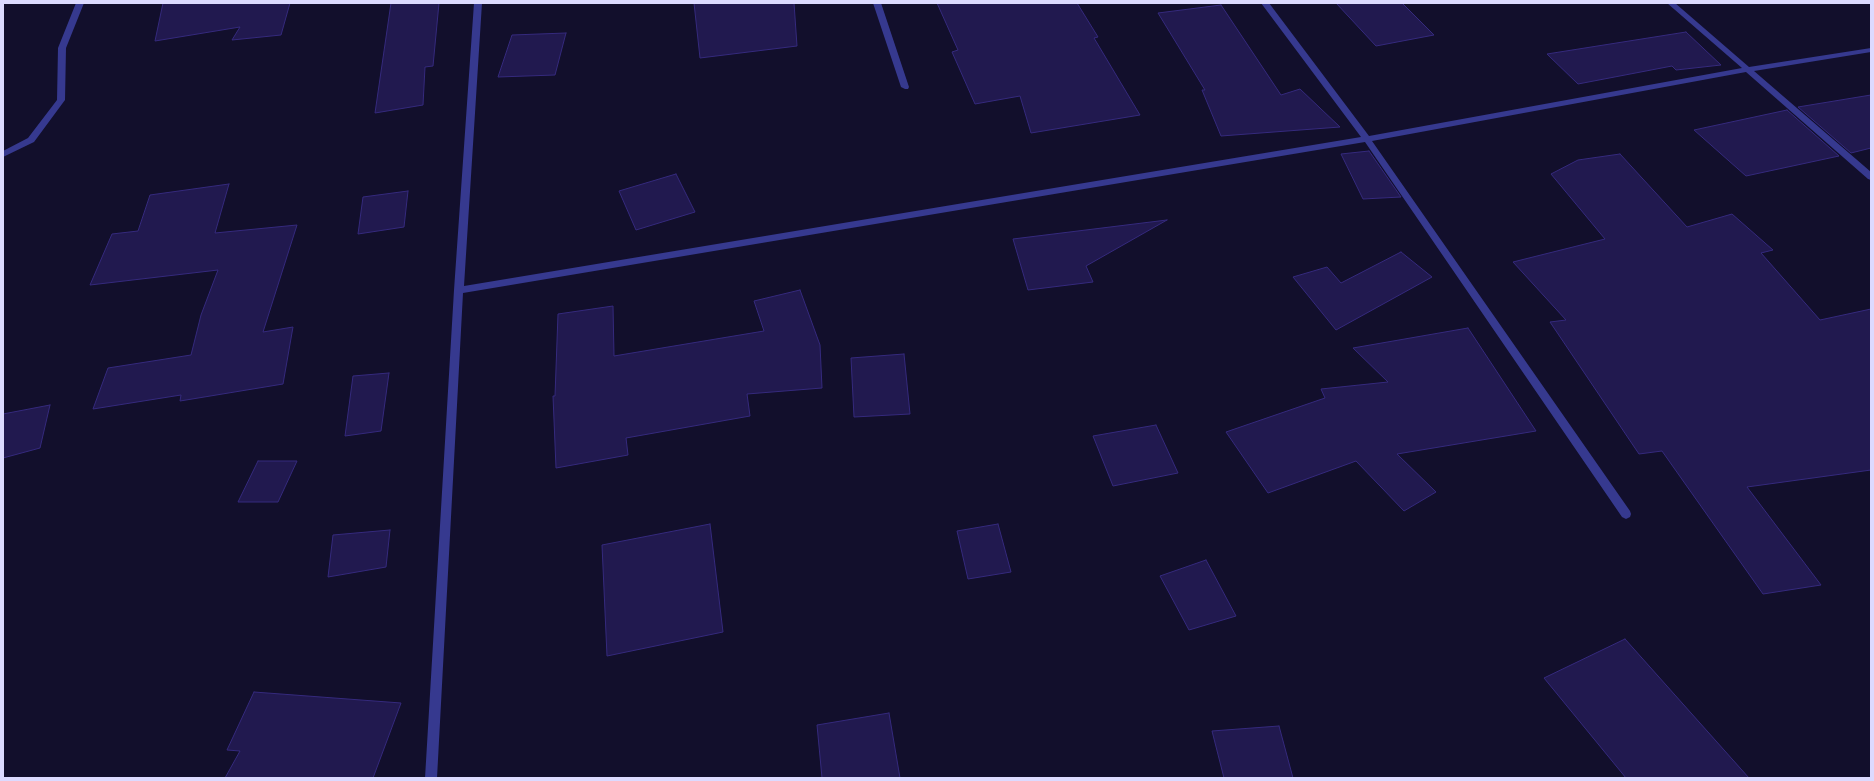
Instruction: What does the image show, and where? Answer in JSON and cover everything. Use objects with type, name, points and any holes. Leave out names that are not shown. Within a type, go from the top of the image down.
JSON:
[{"type":"street","points":[[3,154],[31,140],[61,100],[62,48],[80,3]]},
{"type":"street","points":[[431,778],[459,290],[478,3]]},
{"type":"street","points":[[876,3],[905,88]]},
{"type":"street","points":[[1265,3],[1367,139],[1626,514]]},
{"type":"street","points":[[1671,3],[1871,178]]},
{"type":"street","points":[[459,290],[1367,139],[1746,70],[1871,50]]},
{"type":"building","points":[[163,3],[290,3],[281,35],[232,40],[240,27],[155,41]]},
{"type":"building","points":[[391,3],[439,3],[433,66],[425,67],[423,105],[375,113]]},
{"type":"building","points":[[694,3],[794,3],[797,46],[700,58]]},
{"type":"building","points":[[937,3],[1077,3],[1098,37],[1094,38],[1140,115],[1031,133],[1020,96],[975,104],[952,52],[958,50]]},
{"type":"building","points":[[1336,3],[1402,3],[1434,35],[1376,46]]},
{"type":"building","points":[[1221,5],[1281,95],[1300,89],[1340,127],[1221,136],[1202,90],[1205,90],[1158,13]]},
{"type":"building","points":[[1686,32],[1721,65],[1676,70],[1672,66],[1578,84],[1547,54]]},
{"type":"building","points":[[566,33],[555,75],[498,77],[512,35]]},
{"type":"building","points":[[1871,95],[1871,148],[1851,153],[1798,107]]},
{"type":"building","points":[[1787,110],[1839,156],[1746,176],[1694,130]]},
{"type":"building","points":[[1369,151],[1401,197],[1363,199],[1341,154]]},
{"type":"building","points":[[1620,154],[1687,227],[1732,214],[1773,250],[1761,253],[1820,320],[1871,309],[1871,470],[1747,487],[1821,585],[1763,594],[1662,451],[1639,454],[1550,322],[1566,320],[1513,262],[1605,239],[1551,174],[1578,160]]},
{"type":"building","points":[[676,174],[695,212],[636,230],[619,191]]},
{"type":"building","points":[[229,184],[215,233],[297,225],[263,332],[293,327],[283,384],[180,401],[181,395],[93,409],[108,368],[191,355],[201,315],[218,270],[90,285],[112,234],[138,231],[150,195]]},
{"type":"building","points":[[408,191],[404,227],[358,234],[363,197]]},
{"type":"building","points":[[1167,220],[1086,266],[1093,282],[1028,290],[1013,239]]},
{"type":"building","points":[[1401,252],[1432,277],[1336,330],[1293,277],[1327,267],[1341,283]]},
{"type":"building","points":[[800,290],[820,345],[822,388],[747,394],[750,416],[626,438],[628,455],[556,468],[553,396],[555,396],[558,314],[613,306],[614,356],[764,331],[754,301]]},
{"type":"building","points":[[1468,328],[1536,431],[1397,454],[1436,492],[1404,511],[1356,461],[1268,493],[1226,432],[1325,398],[1321,389],[1388,382],[1353,348]]},
{"type":"building","points":[[904,354],[910,414],[854,417],[851,358]]},
{"type":"building","points":[[389,373],[381,431],[345,436],[353,376]]},
{"type":"building","points":[[50,405],[40,448],[3,458],[3,414]]},
{"type":"building","points":[[1156,425],[1178,473],[1113,486],[1093,436]]},
{"type":"building","points":[[258,461],[297,461],[278,502],[238,502]]},
{"type":"building","points":[[710,524],[723,632],[607,656],[602,545]]},
{"type":"building","points":[[998,524],[1011,572],[968,579],[957,531]]},
{"type":"building","points":[[390,530],[386,567],[328,577],[333,535]]},
{"type":"building","points":[[1206,560],[1236,616],[1189,630],[1160,576]]},
{"type":"building","points":[[1625,639],[1749,778],[1626,778],[1544,678]]},
{"type":"building","points":[[254,692],[401,703],[373,778],[225,778],[240,751],[227,750]]},
{"type":"building","points":[[889,713],[900,778],[822,778],[817,725]]},
{"type":"building","points":[[1279,726],[1293,778],[1224,778],[1212,731]]}]
